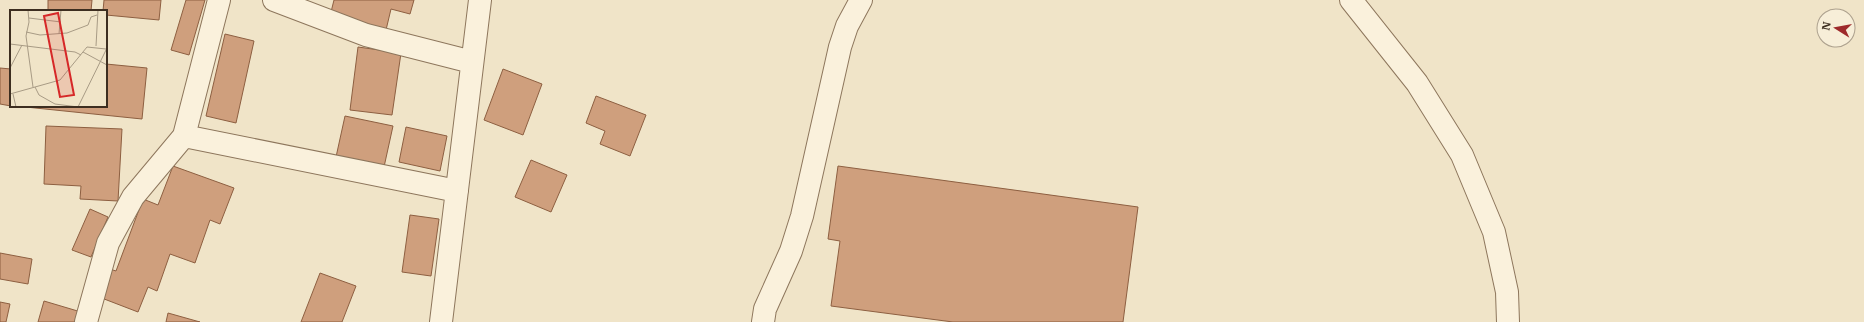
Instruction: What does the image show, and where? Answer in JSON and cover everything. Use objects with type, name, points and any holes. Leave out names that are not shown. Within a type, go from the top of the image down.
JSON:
[{"type":"street","points":[[86,322],[108,243],[133,197],[184,136],[219,0]]},
{"type":"street","points":[[274,0],[366,35],[472,62]]},
{"type":"street","points":[[441,322],[480,0]]},
{"type":"street","points":[[763,322],[765,309],[791,251],[802,216],[840,47],[847,26],[861,0]]},
{"type":"street","points":[[1351,0],[1417,83],[1462,155],[1494,232],[1507,292],[1508,322]]},
{"type":"street","points":[[184,136],[457,191]]},
{"type":"building","points":[[48,0],[92,0],[91,10],[48,10]]},
{"type":"building","points":[[104,0],[161,0],[159,20],[107,15],[107,10],[103,10]]},
{"type":"building","points":[[186,0],[205,0],[189,55],[171,50]]},
{"type":"building","points":[[334,0],[414,0],[410,14],[391,9],[386,30],[330,16]]},
{"type":"building","points":[[225,34],[254,41],[236,123],[206,116]]},
{"type":"building","points":[[358,47],[401,53],[392,115],[350,110]]},
{"type":"building","points":[[107,64],[147,68],[142,119],[26,107],[107,107]]},
{"type":"building","points":[[0,68],[10,69],[10,106],[0,104]]},
{"type":"building","points":[[503,69],[542,84],[523,135],[484,120]]},
{"type":"building","points":[[596,96],[646,115],[630,156],[600,144],[605,131],[586,123]]},
{"type":"building","points":[[345,116],[393,126],[384,167],[336,157]]},
{"type":"building","points":[[46,126],[122,129],[118,201],[80,199],[81,186],[44,184]]},
{"type":"building","points":[[406,127],[447,136],[440,171],[399,162]]},
{"type":"building","points":[[531,160],[567,175],[551,212],[515,197]]},
{"type":"building","points":[[173,166],[234,188],[220,224],[210,220],[195,263],[170,254],[157,291],[148,287],[138,312],[99,297],[110,269],[116,271],[143,199],[158,205]]},
{"type":"building","points":[[838,166],[1138,207],[1123,322],[953,322],[831,306],[840,241],[828,239]]},
{"type":"building","points":[[90,209],[108,217],[91,257],[72,250]]},
{"type":"building","points":[[410,215],[439,219],[431,276],[402,272]]},
{"type":"building","points":[[0,253],[32,259],[28,284],[0,279]]},
{"type":"building","points":[[320,273],[356,286],[342,322],[301,322]]},
{"type":"building","points":[[44,301],[81,312],[78,322],[38,322]]},
{"type":"building","points":[[0,302],[10,304],[6,322],[0,322]]},
{"type":"building","points":[[168,313],[200,322],[166,322]]}]
